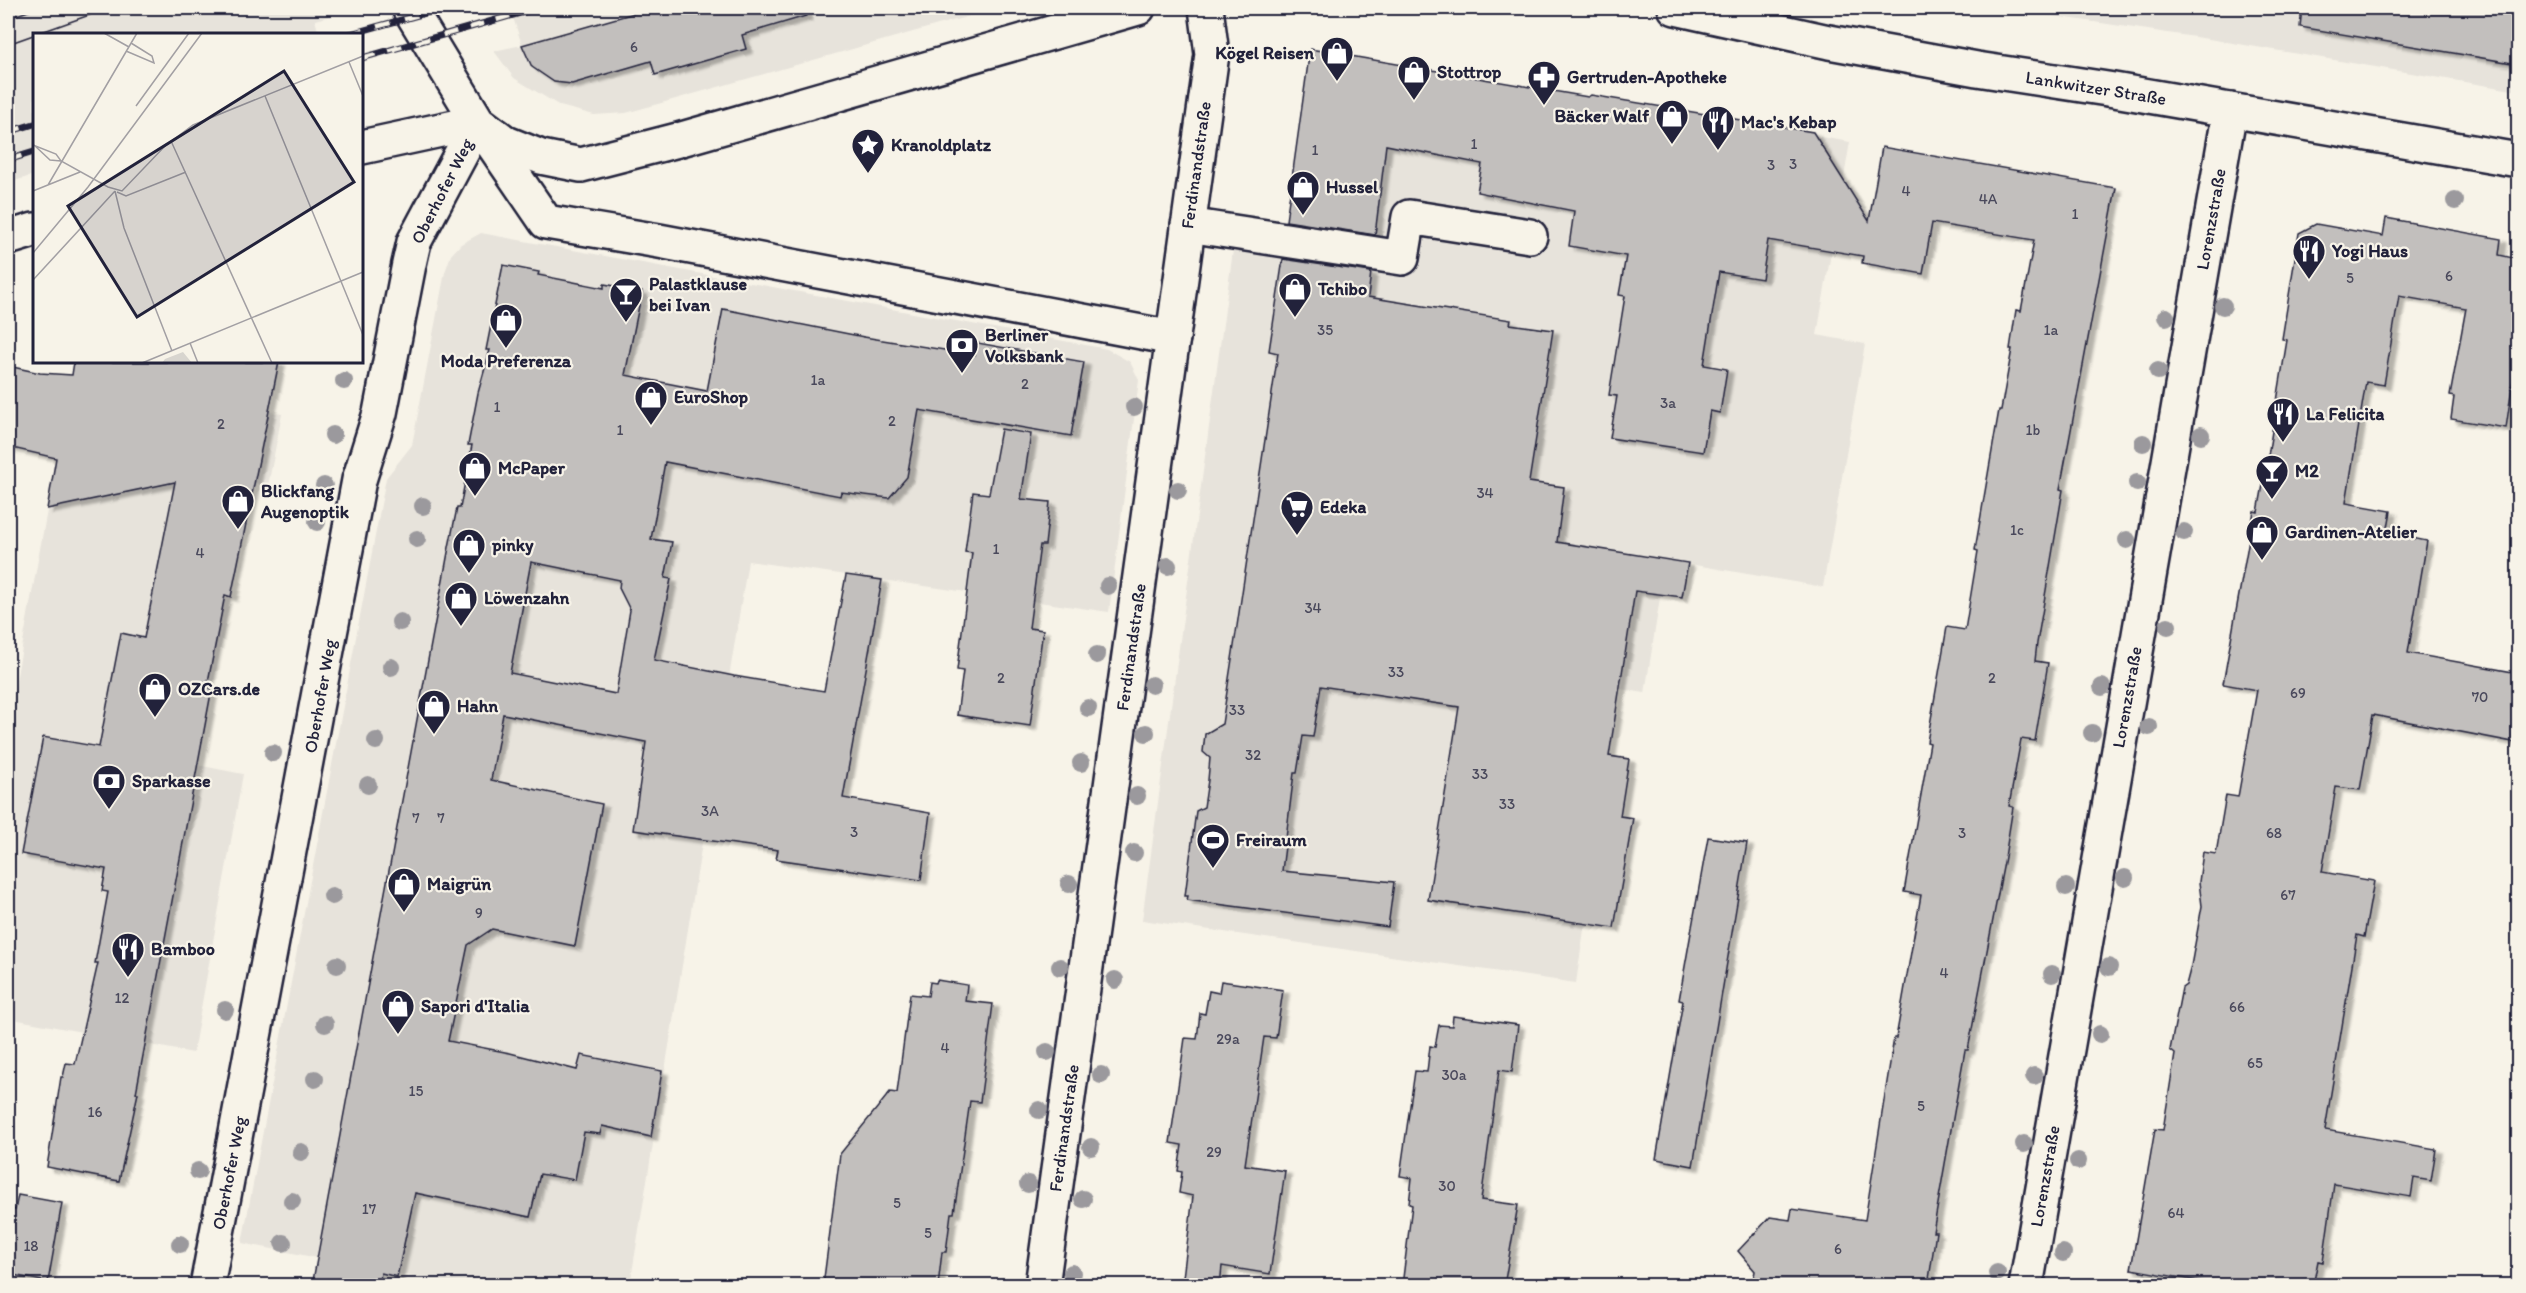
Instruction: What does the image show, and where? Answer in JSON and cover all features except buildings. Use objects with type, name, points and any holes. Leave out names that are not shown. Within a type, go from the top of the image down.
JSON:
[{"type":"street","points":[[409,8],[478,122],[546,222],[659,241],[1173,338]]},
{"type":"street","points":[[363,147],[478,122],[506,143],[540,158],[580,165],[659,146],[1138,8]]},
{"type":"street","name":"Ferdinandstraße","points":[[1042,1286],[1212,54],[1206,8]]},
{"type":"street","name":"Lankwitzer Straße","points":[[1675,8],[1861,48],[2518,160]]},
{"type":"street","name":"Lorenzstraße","points":[[2026,1286],[2230,110]]},
{"type":"street","name":"Oberhofer Weg","points":[[207,1286],[359,480],[381,413],[414,242],[478,122]]},
{"type":"street","points":[[1188,225],[1402,258],[1408,217],[1530,236]]},
{"type":"street","points":[[8,238],[33,230]]},
{"type":"shaded area","points":[[8,8],[325,8],[330,16],[315,20],[319,33],[33,33],[33,175],[8,183]]},
{"type":"shaded area","points":[[510,8],[998,8],[626,113],[594,115],[560,106],[514,78],[494,51],[522,45]]},
{"type":"shaded area","points":[[1999,8],[2518,8],[2518,91],[2215,40]]},
{"type":"shaded area","points":[[1317,50],[1850,142],[1817,335],[1865,344],[1823,587],[1666,560],[1645,693],[1620,689],[1576,983],[1142,920],[1234,243],[1282,250],[1308,57]]},
{"type":"shaded area","points":[[481,233],[1107,349],[1130,362],[1139,380],[1109,612],[748,561],[630,1285],[454,1285],[242,1243],[386,478],[412,445],[445,272],[451,255],[461,244]]},
{"type":"shaded area","points":[[74,363],[280,363],[270,412],[282,414],[268,486],[254,483],[197,765],[243,774],[193,1053],[8,1018],[8,924],[16,876],[8,874],[8,725]]},
{"type":"tram line","points":[[8,18],[37,8]]},
{"type":"tram line","points":[[39,33],[109,8]]},
{"type":"tram line","points":[[8,44],[33,35]]},
{"type":"railway","points":[[354,33],[444,8]]},
{"type":"railway","points":[[363,58],[538,8]]},
{"type":"railway","points":[[8,132],[33,124]]},
{"type":"railway","points":[[8,160],[33,152]]},
{"type":"place","name":"Kögel Reisen","points":[[1337,82]]},
{"type":"place","name":"Stottrop","points":[[1414,101]]},
{"type":"place","name":"Gertruden-Apotheke","points":[[1544,106]]},
{"type":"place","name":"Bäcker Walf","points":[[1672,145]]},
{"type":"place","name":"Mac's Kebap","points":[[1718,151]]},
{"type":"place","name":"Kranoldplatz","points":[[868,174]]},
{"type":"place","name":"Hussel","points":[[1303,216]]},
{"type":"place","name":"Yogi Haus","points":[[2309,280]]},
{"type":"place","name":"Tchibo","points":[[1295,318]]},
{"type":"place","name":"Palastklause bei Ivan","points":[[626,323]]},
{"type":"place","name":"Moda Preferenza","points":[[506,349]]},
{"type":"place","name":"Berliner Volksbank","points":[[962,374]]},
{"type":"place","name":"EuroShop","points":[[651,426]]},
{"type":"place","name":"La Felicita","points":[[2283,443]]},
{"type":"place","name":"McPaper","points":[[475,497]]},
{"type":"place","name":"M2","points":[[2272,500]]},
{"type":"place","name":"Blickfang Augenoptik","points":[[238,530]]},
{"type":"place","name":"Edeka","points":[[1297,536]]},
{"type":"place","name":"Gardinen-Atelier","points":[[2262,561]]},
{"type":"place","name":"pinky","points":[[469,574]]},
{"type":"place","name":"Löwenzahn","points":[[461,627]]},
{"type":"place","name":"OZCars.de","points":[[155,718]]},
{"type":"place","name":"Hahn","points":[[434,735]]},
{"type":"place","name":"Sparkasse","points":[[109,810]]},
{"type":"place","name":"Freiraum","points":[[1213,869]]},
{"type":"place","name":"Maigrün","points":[[404,913]]},
{"type":"place","name":"Bamboo","points":[[128,978]]},
{"type":"place","name":"Sapori d'Italia","points":[[398,1035]]}]
